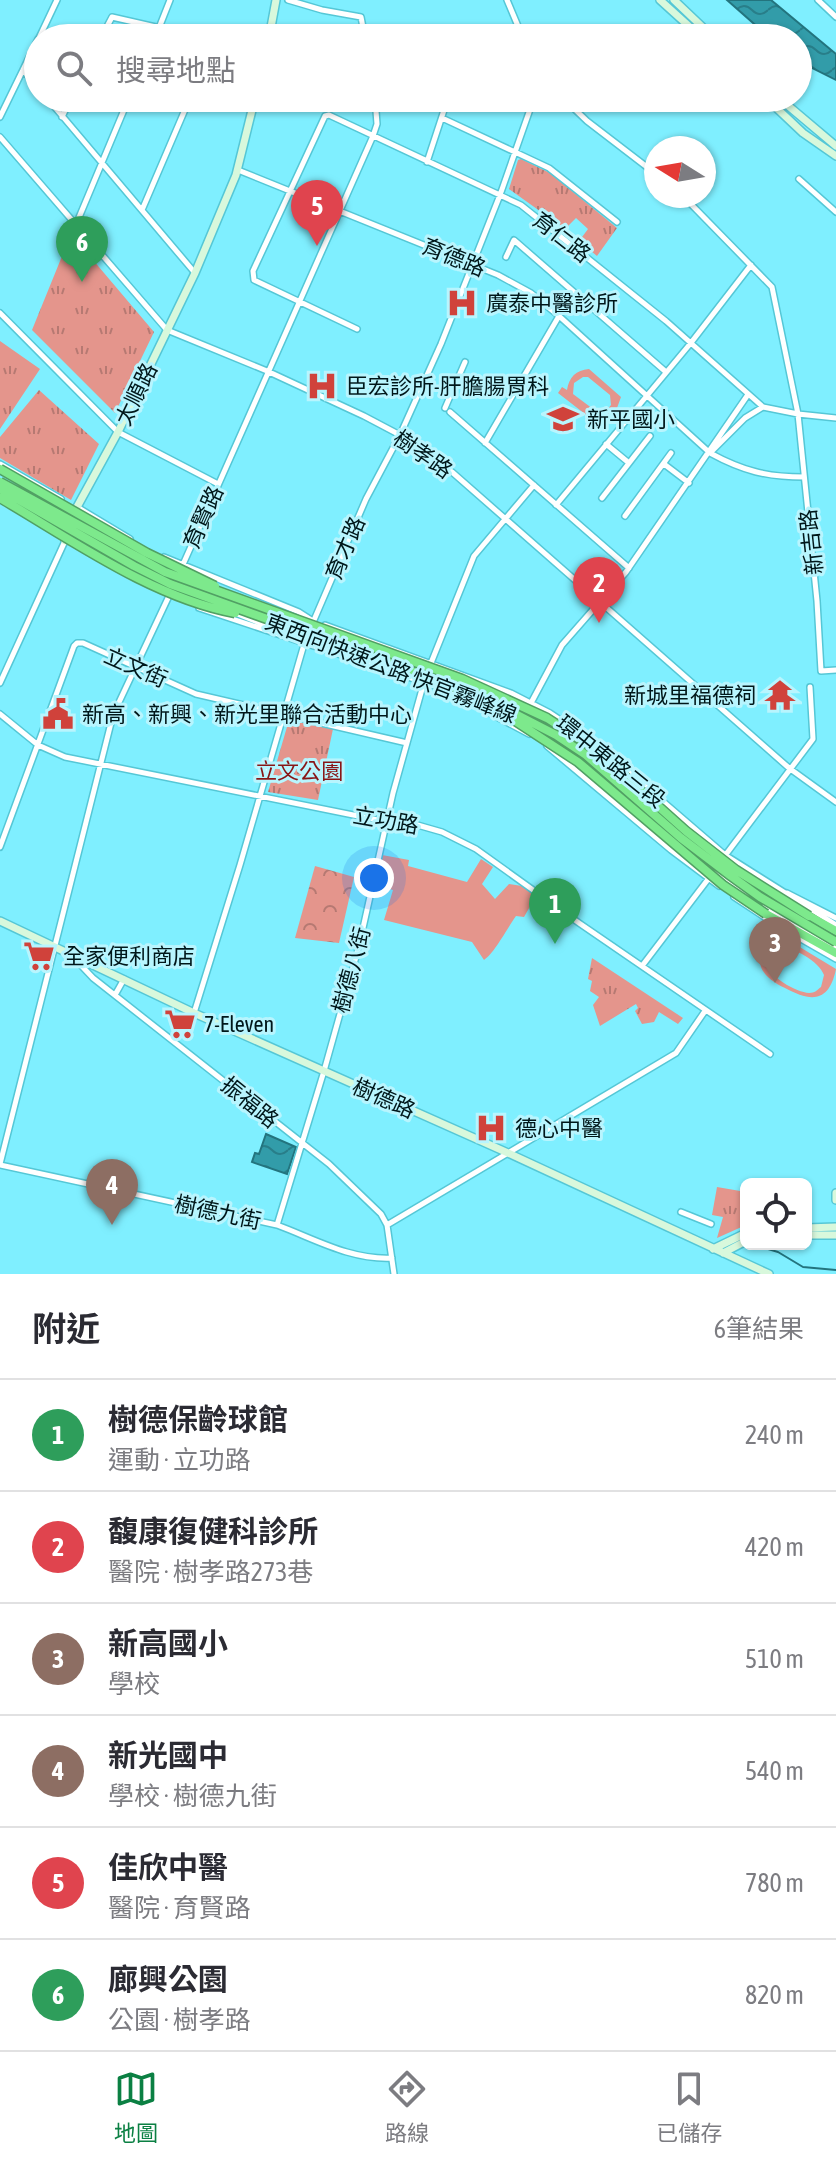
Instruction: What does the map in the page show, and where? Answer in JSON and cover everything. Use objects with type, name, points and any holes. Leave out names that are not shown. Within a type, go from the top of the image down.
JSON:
[{"type":"highway","points":[[0,469],[147,553],[263,607]]},
{"type":"highway","name":"東西向快速公路 快官霧峰線","points":[[0,482],[141,561],[209,589],[462,679],[547,718],[592,747],[686,831],[736,870],[836,931]]},
{"type":"highway","name":"東西向快速公路 快官霧峰線","points":[[0,496],[105,560],[156,585],[216,610],[259,618],[480,696],[536,724],[576,748],[731,876],[836,950]]},
{"type":"highway","points":[[480,696],[578,762],[723,885],[766,914],[836,950]]},
{"type":"street","points":[[45,24],[57,0]]},
{"type":"street","points":[[161,24],[170,0]]},
{"type":"street","points":[[272,24],[276,0]]},
{"type":"street","points":[[288,0],[361,17],[362,24]]},
{"type":"street","points":[[507,0],[517,24]]},
{"type":"street","points":[[660,0],[687,24]]},
{"type":"street","points":[[674,0],[699,24]]},
{"type":"street","points":[[818,0],[836,17]]},
{"type":"street","points":[[108,24],[112,17],[146,24]]},
{"type":"street","points":[[0,117],[23,70]]},
{"type":"street","points":[[58,112],[195,273]]},
{"type":"street","points":[[62,117],[64,112]]},
{"type":"street","points":[[75,227],[123,112]]},
{"type":"street","points":[[142,210],[184,112]]},
{"type":"street","name":"太順路","points":[[0,683],[67,538],[77,507],[118,432],[195,273],[238,170],[252,112]]},
{"type":"street","name":"育賢路","points":[[0,1165],[113,715],[373,136],[377,124],[376,112]]},
{"type":"street","points":[[426,162],[444,112]]},
{"type":"street","name":"育才路","points":[[194,1013],[305,641],[366,499],[437,355],[529,112]]},
{"type":"street","points":[[578,112],[644,165]]},
{"type":"street","points":[[781,112],[803,133],[836,156]]},
{"type":"street","points":[[796,112],[836,146]]},
{"type":"street","name":"育仁路","points":[[290,191],[325,116],[329,115],[521,205],[666,321],[763,407]]},
{"type":"street","points":[[442,118],[549,168],[617,222]]},
{"type":"street","name":"樹孝路","points":[[0,137],[167,330],[267,371],[400,435],[452,472],[789,768],[836,802]]},
{"type":"street","name":"育德路","points":[[238,170],[498,275],[531,293],[559,316],[710,453],[735,466],[769,476],[804,477]]},
{"type":"street","points":[[799,179],[836,212]]},
{"type":"street","points":[[290,191],[253,271],[254,280],[357,329]]},
{"type":"street","name":"新吉路","points":[[695,208],[772,287],[798,414],[821,671],[836,670]]},
{"type":"street","points":[[506,257],[514,240],[666,372]]},
{"type":"street","points":[[556,505],[690,344],[751,265]]},
{"type":"street","points":[[0,313],[118,432],[218,484]]},
{"type":"street","points":[[485,443],[559,316]]},
{"type":"street","points":[[465,362],[447,410],[629,568]]},
{"type":"street","points":[[531,703],[562,645],[629,568],[747,396]]},
{"type":"street","points":[[710,453],[745,418],[763,407],[836,418]]},
{"type":"street","points":[[602,498],[650,436]]},
{"type":"street","points":[[606,444],[629,463]]},
{"type":"street","points":[[625,516],[671,453]]},
{"type":"street","points":[[664,464],[689,483]]},
{"type":"street","name":"環中東路三段","points":[[0,469],[77,507],[149,550],[299,612],[313,621]]},
{"type":"street","name":"環中東路三段","points":[[0,469],[74,517],[178,574],[511,693],[568,723],[725,855],[836,925]]},
{"type":"street","points":[[431,663],[474,556],[534,485]]},
{"type":"street","name":"環中東路三段","points":[[0,496],[67,538],[170,592],[257,628],[424,682],[513,717],[555,741],[713,872],[752,900],[836,950]]},
{"type":"street","name":"立文街","points":[[0,847],[77,643],[137,666],[196,694],[407,743]]},
{"type":"street","name":"樹德八街","points":[[324,1071],[359,946],[424,682]]},
{"type":"street","points":[[642,966],[815,735],[810,687]]},
{"type":"street","name":"環中東路三段","points":[[441,688],[534,737],[561,756],[708,879],[775,924],[836,950]]},
{"type":"street","name":"立功路","points":[[0,714],[38,745],[65,757],[388,822],[393,818],[442,832],[476,849],[770,1054]]},
{"type":"street","name":"環中東路三段","points":[[758,878],[836,918]]},
{"type":"street","name":"樹德路","points":[[0,921],[194,1013],[769,1274]]},
{"type":"street","name":"振福路","points":[[70,953],[92,977],[343,1177],[381,1214],[387,1225]]},
{"type":"street","points":[[115,995],[124,979]]},
{"type":"street","points":[[394,1274],[387,1225],[676,1053],[705,1011]]},
{"type":"street","name":"樹德九街","points":[[0,1165],[277,1225],[324,1071]]},
{"type":"street","points":[[836,1193],[836,1200]]},
{"type":"street","points":[[681,1212],[711,1224]]},
{"type":"street","points":[[277,1225],[349,1255],[370,1259],[392,1258]]},
{"type":"street","points":[[812,1228],[836,1227]]},
{"type":"street","points":[[812,1235],[836,1235]]},
{"type":"street","points":[[713,1249],[740,1236]]},
{"type":"street","points":[[723,1253],[740,1244]]},
{"type":"green space","points":[[518,160],[550,173],[617,228],[597,256],[579,241],[588,229],[576,218],[565,229],[509,189]]},
{"type":"green space","points":[[71,234],[154,332],[115,413],[32,330]]},
{"type":"green space","points":[[0,341],[40,369],[0,429]]},
{"type":"green space","points":[[589,369],[621,397],[617,408],[605,418],[609,422],[603,428],[558,393],[562,387],[567,390],[574,375]],"holes":[[[588,377],[610,395],[611,405],[606,411],[597,412],[573,394],[574,383]]]},
{"type":"green space","points":[[39,390],[99,444],[71,500],[0,458],[0,437]]},
{"type":"green space","name":"立文公園","points":[[289,720],[333,729],[318,800],[268,792]]},
{"type":"green space","points":[[382,855],[409,860],[408,866],[467,882],[481,859],[493,867],[482,884],[495,899],[509,884],[522,886],[536,896],[524,917],[516,916],[484,960],[472,942],[384,920],[393,890],[374,885]]},
{"type":"green space","points":[[315,866],[354,877],[339,943],[295,938]]},
{"type":"green space","points":[[765,926],[836,969],[824,994],[803,996],[770,979],[761,968],[760,961],[766,948],[775,942],[760,933]],"holes":[[[779,947],[791,949],[817,965],[824,975],[821,987],[809,993],[793,988],[775,976],[767,962],[770,954]]]},
{"type":"green space","points":[[592,958],[683,1018],[678,1024],[659,1012],[654,1022],[642,1024],[635,1011],[638,1008],[636,1004],[600,1026],[593,1005],[599,997],[590,991],[592,981],[588,979]]},
{"type":"green space","points":[[717,1187],[740,1191],[740,1228],[717,1238],[723,1217],[712,1215]]},
{"type":"water","points":[[727,0],[771,0],[800,24],[754,24]]},
{"type":"water","points":[[812,34],[836,54],[836,80],[812,68]]},
{"type":"water","points":[[266,1134],[296,1147],[287,1174],[252,1162],[255,1153],[259,1154]]},
{"type":"waterway","points":[[771,1250],[803,1267],[836,1270]]},
{"type":"place","name":"佳欣中醫","points":[[317,246]]},
{"type":"place","name":"廊興公園","points":[[82,282]]},
{"type":"place","name":"廣泰中醫診所","points":[[462,303]]},
{"type":"place","name":"臣宏診所-肝膽腸胃科","points":[[322,386]]},
{"type":"place","name":"新平國小","points":[[563,419]]},
{"type":"place","name":"馥康復健科診所","points":[[599,623]]},
{"type":"place","name":"新城里福德祠","points":[[780,695]]},
{"type":"place","name":"新高、新興、新光里聯合活動中心","points":[[58,714]]},
{"type":"place","name":"樹德保齡球館","points":[[555,944]]},
{"type":"place","name":"全家便利商店","points":[[39,956]]},
{"type":"place","name":"新高國小","points":[[775,983]]},
{"type":"place","name":"7-Eleven","points":[[180,1024]]},
{"type":"place","name":"德心中醫","points":[[491,1128]]},
{"type":"place","name":"新光國中","points":[[112,1225]]}]
